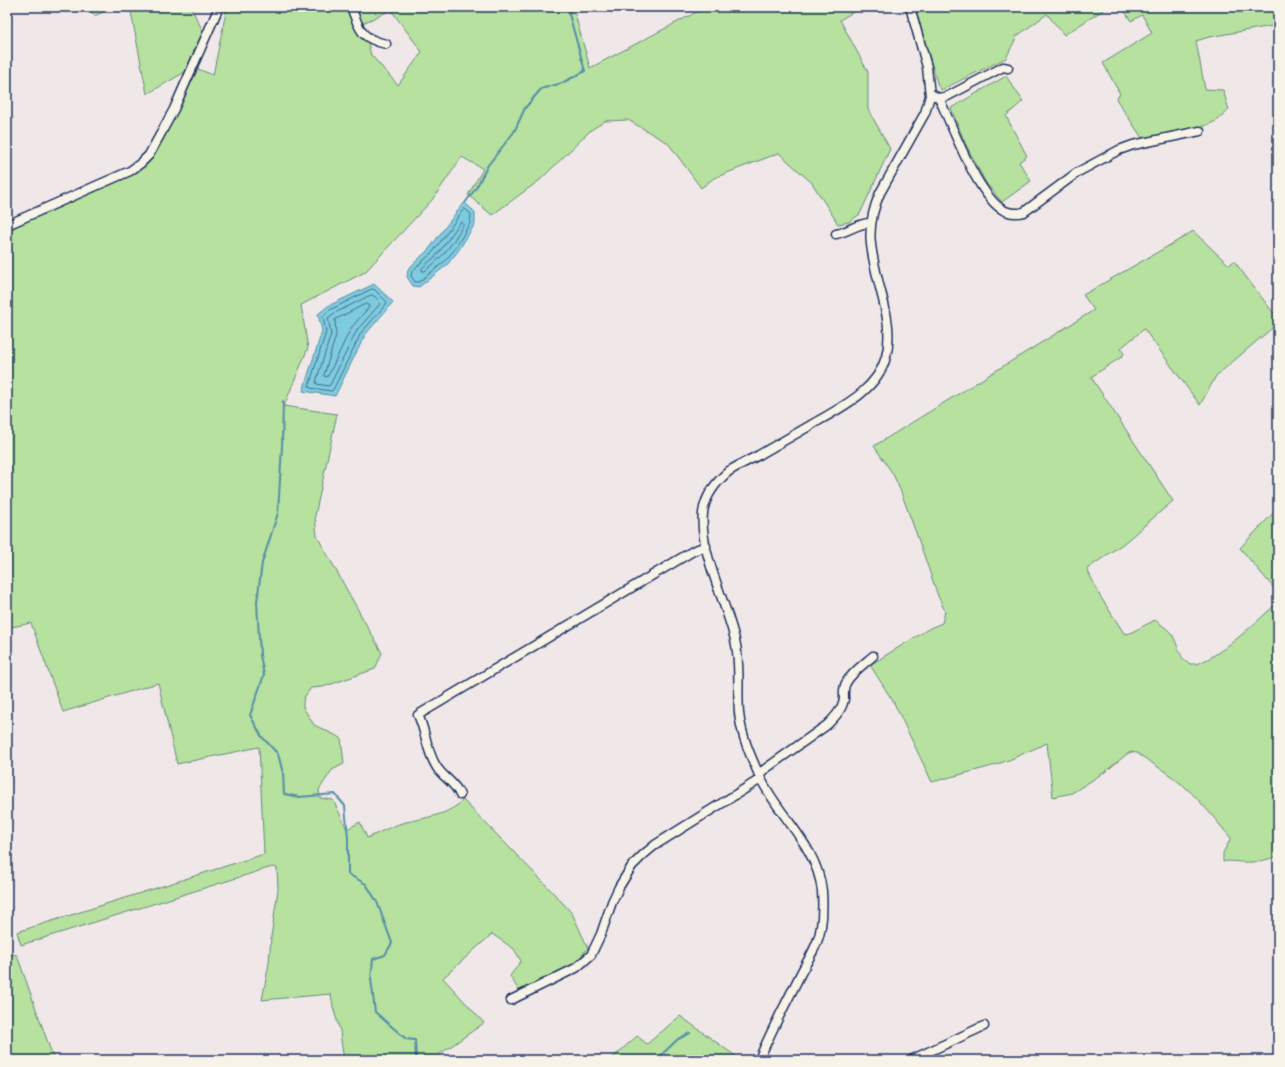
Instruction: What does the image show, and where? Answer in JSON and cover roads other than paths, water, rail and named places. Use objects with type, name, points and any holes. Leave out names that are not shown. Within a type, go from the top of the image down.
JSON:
[{"type":"street","points":[[7,225],[130,171],[141,163],[152,150],[174,109],[219,7]]},
{"type":"street","points":[[351,7],[361,32],[371,40],[386,44]]},
{"type":"street","points":[[759,1060],[817,942],[822,906],[820,882],[815,862],[760,777],[740,723],[738,706],[739,664],[735,640],[706,546],[703,530],[703,512],[709,494],[719,480],[736,467],[842,407],[868,387],[882,367],[888,345],[888,332],[885,306],[871,248],[870,223],[882,188],[925,113],[930,96],[927,67],[910,7]]},
{"type":"street","points":[[930,96],[939,98],[948,96],[1003,67],[1008,68]]},
{"type":"street","points":[[939,98],[969,162],[983,187],[1000,208],[1018,214],[1024,212],[1078,172],[1119,150],[1133,145],[1200,131]]},
{"type":"street","points":[[836,234],[844,233],[863,224],[870,223]]},
{"type":"street","points":[[460,795],[454,785],[440,772],[436,766],[427,747],[422,722],[418,715],[693,551],[706,546]]},
{"type":"street","points":[[511,1000],[576,968],[585,961],[594,950],[618,887],[638,860],[655,845],[759,780],[761,772],[796,749],[827,725],[837,716],[844,698],[846,684],[854,673],[873,656]]},
{"type":"street","points":[[911,1060],[984,1026]]},
{"type":"water","points":[[465,203],[475,212],[475,224],[447,265],[419,287],[413,286],[407,277],[408,269],[429,249],[461,206]]},
{"type":"water","points":[[374,284],[393,302],[365,335],[335,396],[303,391],[322,331],[318,314],[328,306]]},
{"type":"waterway","points":[[465,203],[476,188],[488,165],[514,132],[525,108],[541,89],[562,83],[585,71],[567,7]]},
{"type":"waterway","points":[[283,401],[278,513],[262,563],[257,602],[260,655],[264,675],[250,715],[262,737],[278,754],[283,773],[284,794],[299,797],[335,794],[345,806],[348,838],[348,874],[366,884],[377,902],[392,943],[385,955],[373,959],[371,979],[375,1012],[406,1039],[415,1040],[416,1060]]},
{"type":"waterway","points":[[656,1060],[678,1039],[690,1033]]}]
